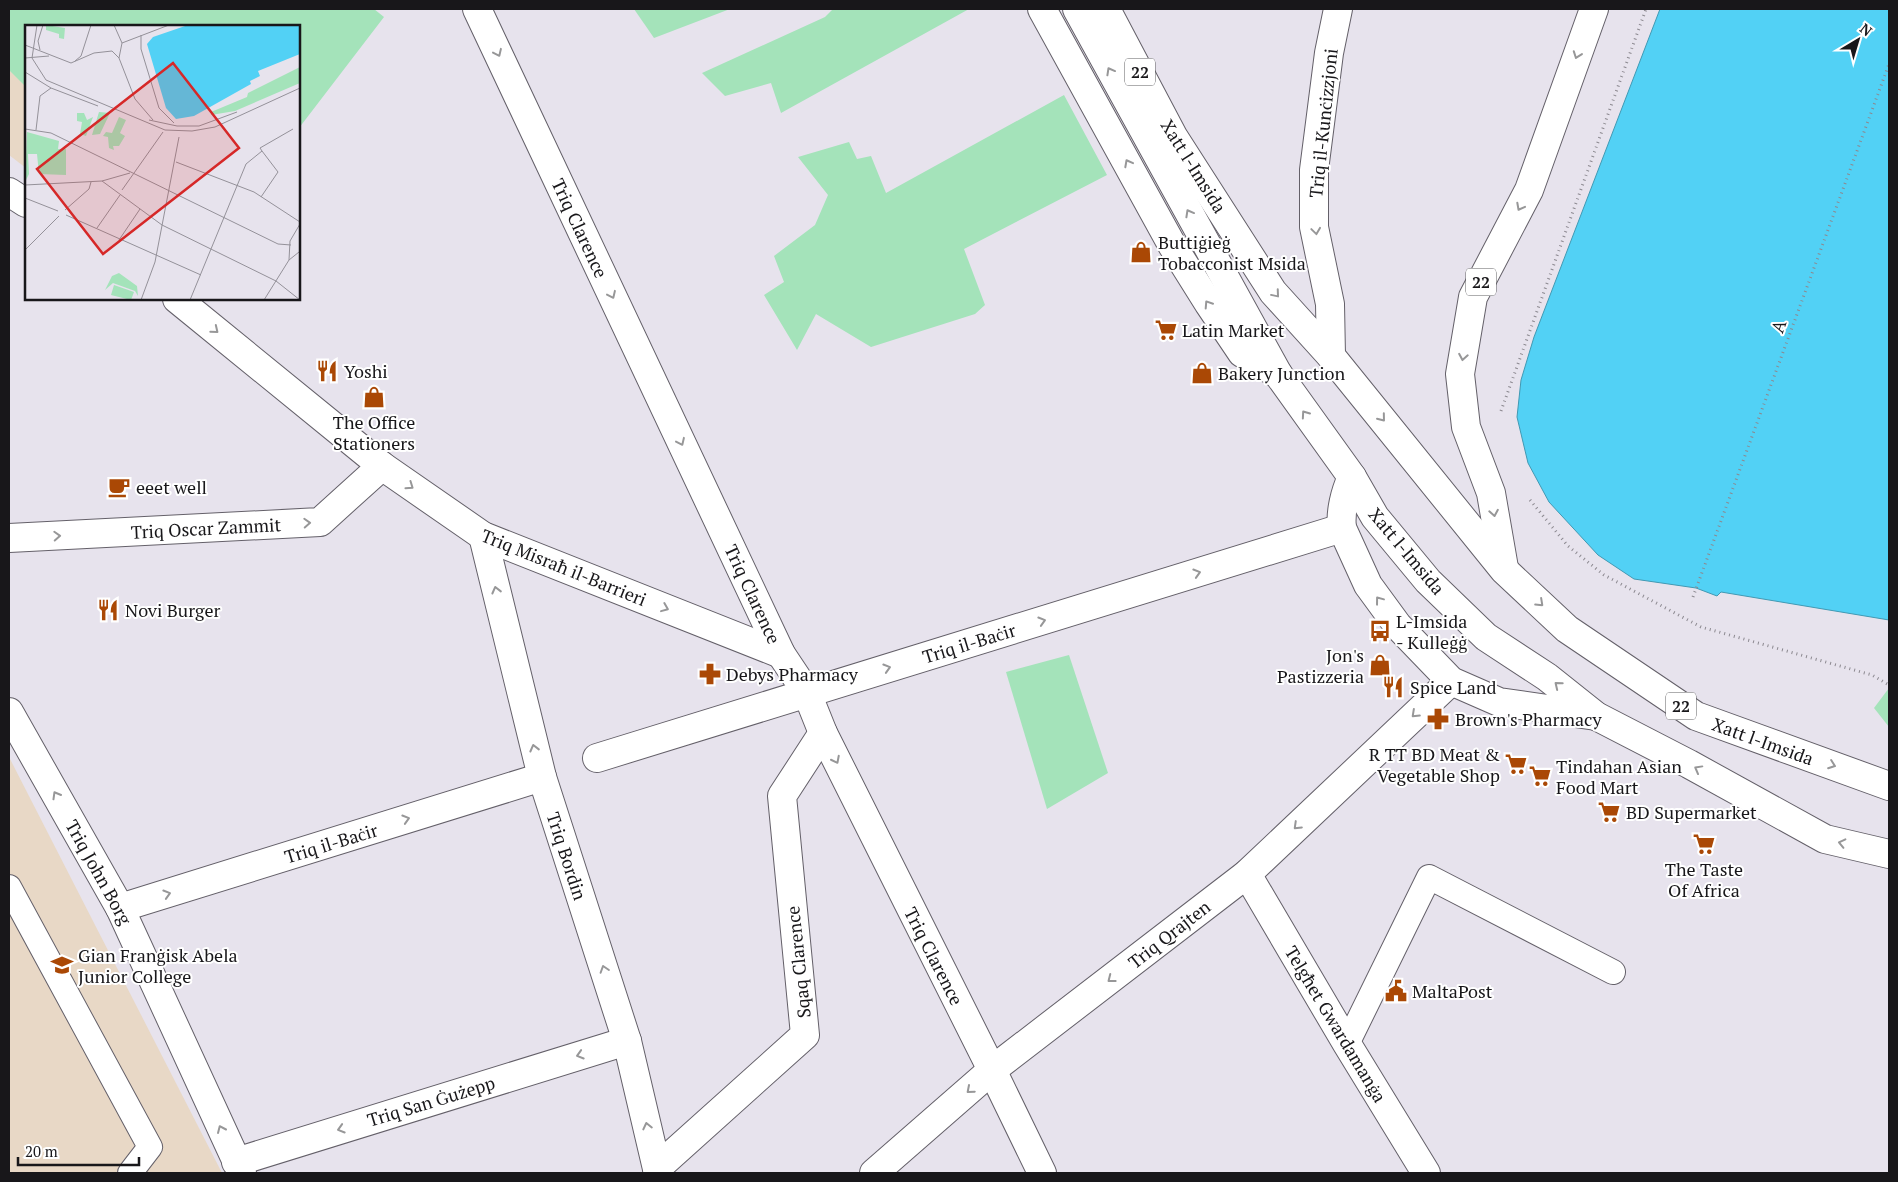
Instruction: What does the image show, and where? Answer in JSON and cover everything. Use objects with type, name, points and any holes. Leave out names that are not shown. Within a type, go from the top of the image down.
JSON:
[{"type":"main road","name":"Triq Clarence","points":[[477,9],[781,654],[807,693],[822,733],[1042,1173]]},
{"type":"main road","name":"Xatt l-Imsida","points":[[1042,9],[1172,245],[1209,304],[1242,352],[1278,374]]},
{"type":"main road","name":"Xatt l-Imsida","points":[[1077,9],[1278,374],[1352,477],[1375,516],[1428,581],[1486,637],[1547,677],[1596,716],[1689,764],[1825,839],[1889,854]]},
{"type":"main road","name":"Xatt l-Imsida","points":[[1106,9],[1174,136],[1273,292],[1331,356],[1504,570],[1567,630],[1696,716],[1889,786]]},
{"type":"main road","name":"Triq il-Kunċizzjoni","points":[[1331,356],[1330,304],[1314,226],[1314,170],[1329,53],[1338,9]]},
{"type":"main road","name":"22","points":[[1504,570],[1491,493],[1466,428],[1460,374],[1473,297],[1529,190],[1594,9]]},
{"type":"main road","points":[[9,192],[25,202]]},
{"type":"main road","name":"Triq Misraħ il-Barrieri","points":[[178,300],[382,466],[483,536],[781,654]]},
{"type":"main road","name":"Triq Oscar Zammit","points":[[9,538],[320,522],[382,466]]},
{"type":"main road","points":[[1352,477],[1347,487],[1341,519],[1342,528],[1368,585],[1398,626],[1451,681],[1499,702],[1596,716]]},
{"type":"main road","name":"Triq il-Baċir","points":[[597,758],[1342,528]]},
{"type":"main road","name":"Triq Bordin","points":[[483,536],[542,777],[627,1041],[658,1171]]},
{"type":"main road","name":"Triq Qrajten","points":[[874,1173],[992,1070],[1247,874],[1451,681]]},
{"type":"main road","name":"Triq John Borg","points":[[9,712],[120,908],[238,1168]]},
{"type":"main road","name":"Sqaq Clarence","points":[[658,1171],[805,1035],[782,796],[822,733]]},
{"type":"main road","name":"Triq il-Baċir","points":[[120,908],[542,777]]},
{"type":"main road","name":"Telgħet Gwardamanġa","points":[[1247,874],[1347,1044],[1426,1173]]},
{"type":"main road","name":"Triq San Ġużepp","points":[[238,1168],[627,1041]]},
{"type":"lane","points":[[1347,1044],[1429,877],[1614,972]]},
{"type":"lane","points":[[9,887],[150,1147],[130,1173]]},
{"type":"path","points":[[1501,411],[1646,9]]},
{"type":"path","name":"A","points":[[1693,597],[1889,64]]},
{"type":"path","points":[[1525,494],[1568,546],[1604,575],[1692,623],[1872,674],[1889,685]]},
{"type":"shaded area","points":[[9,9],[25,25],[25,167],[9,155]]},
{"type":"shaded area","name":"Gian Franġisk Abela Junior College","points":[[9,757],[222,1173],[9,1173]]},
{"type":"green space","points":[[9,9],[374,9],[384,17],[300,127],[300,25],[25,25],[25,86],[9,70]]},
{"type":"green space","points":[[634,9],[730,9],[654,38]]},
{"type":"green space","points":[[833,9],[969,9],[781,113],[771,83],[725,96],[702,73],[825,17]]},
{"type":"green space","points":[[1064,95],[1107,175],[964,249],[985,305],[975,314],[871,347],[816,314],[797,350],[764,295],[784,282],[774,256],[815,225],[828,195],[798,157],[849,142],[857,159],[871,156],[886,193]]},
{"type":"green space","points":[[1069,655],[1108,773],[1047,809],[1006,672]]},
{"type":"green space","points":[[1889,688],[1889,727],[1874,708]]},
{"type":"water","points":[[1660,9],[1889,9],[1889,620],[1721,592],[1717,596],[1696,588],[1634,579],[1598,555],[1549,502],[1528,463],[1517,417],[1521,380],[1534,337]]},
{"type":"place","name":"Buttiġieġ Tobacconist Msida","points":[[1141,252]]},
{"type":"place","name":"Latin Market","points":[[1166,330]]},
{"type":"place","name":"Yoshi","points":[[327,371]]},
{"type":"place","name":"Bakery Junction","points":[[1202,373]]},
{"type":"place","name":"The Office Stationers","points":[[374,397]]},
{"type":"place","name":"eeet well","points":[[119,487]]},
{"type":"place","name":"Novi Burger","points":[[108,610]]},
{"type":"place","name":"L-Imsida - Kulleġġ","points":[[1380,631]]},
{"type":"place","name":"Jon's Pastizzeria","points":[[1380,665]]},
{"type":"place","name":"Debys Pharmacy","points":[[710,674]]},
{"type":"place","name":"Spice Land","points":[[1393,687]]},
{"type":"place","name":"Brown's Pharmacy","points":[[1438,719]]},
{"type":"place","name":"R TT BD Meat & Vegetable Shop","points":[[1516,764]]},
{"type":"place","name":"Tindahan Asian Food Mart","points":[[1540,776]]},
{"type":"place","name":"BD Supermarket","points":[[1609,812]]},
{"type":"place","name":"The Taste Of Africa","points":[[1704,844]]},
{"type":"place","name":"Gian Franġisk Abela Junior College","points":[[62,965]]},
{"type":"place","name":"MaltaPost","points":[[1396,991]]}]
